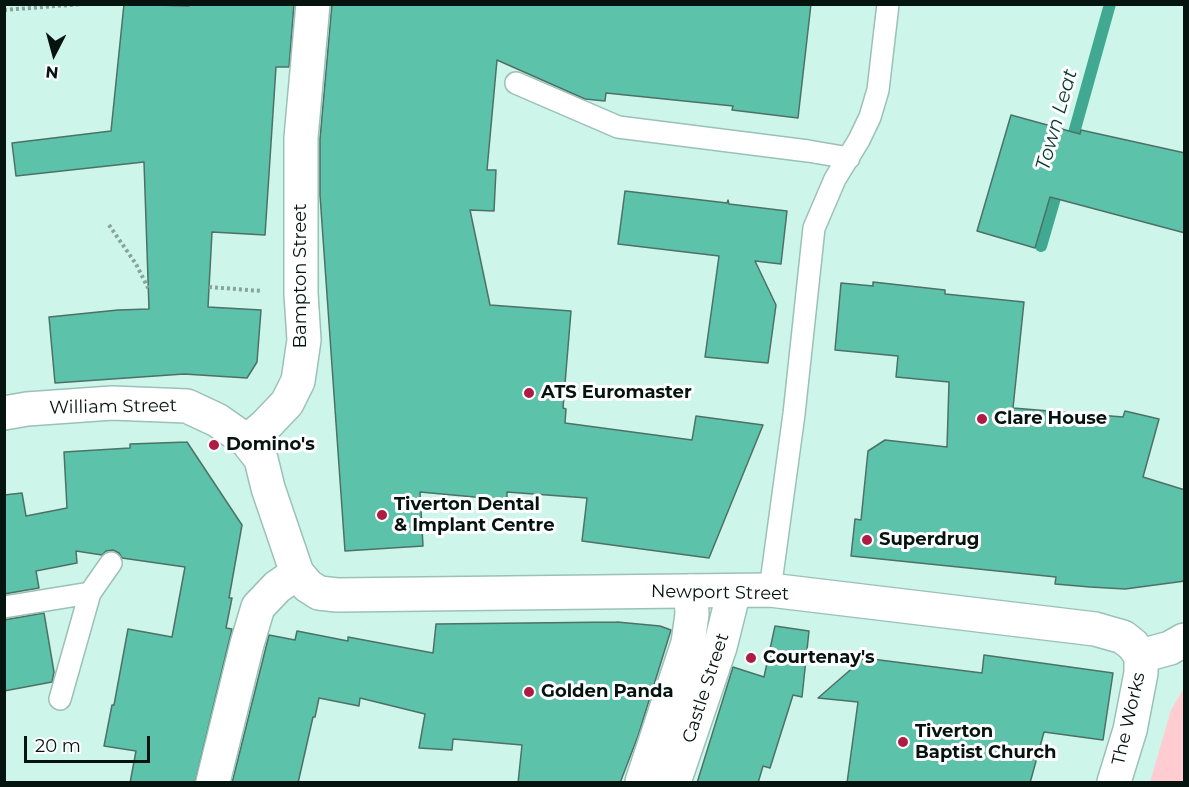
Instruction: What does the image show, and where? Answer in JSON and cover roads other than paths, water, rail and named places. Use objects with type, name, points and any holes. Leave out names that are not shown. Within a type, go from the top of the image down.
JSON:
[{"type":"street","name":"Bampton Street","points":[[247,441],[287,403],[298,381],[304,340],[301,294],[301,138],[314,4]]},
{"type":"street","name":"William Street","points":[[4,413],[112,404],[188,406],[217,420],[247,441]]},
{"type":"street","points":[[213,783],[258,607],[277,587],[297,573],[271,498],[261,459],[247,441]]},
{"type":"street","name":"Newport Street","points":[[297,573],[313,590],[337,595],[770,590],[1095,630],[1123,637],[1141,656]]},
{"type":"street","name":"Castle Street","points":[[642,783],[688,643],[692,591]]},
{"type":"street","name":"Castle Street","points":[[674,783],[720,647],[734,591]]},
{"type":"street","points":[[1141,656],[1170,648],[1185,640]]},
{"type":"street","name":"The Works","points":[[1114,783],[1130,730],[1141,673],[1141,656]]},
{"type":"lane","points":[[770,590],[794,414],[814,228],[835,179],[849,158],[870,117],[878,90],[888,4]]},
{"type":"lane","points":[[516,83],[618,127],[849,158]]},
{"type":"lane","points":[[60,699],[90,593],[111,563]]},
{"type":"lane","points":[[4,607],[90,593]]},
{"type":"waterway","name":"Town Leat","points":[[1070,147],[1110,4]]},
{"type":"waterway","name":"Town Leat","points":[[1041,246],[1059,184]]},
{"type":"place","name":"ATS Euromaster","points":[[529,393]]},
{"type":"place","name":"Clare House","points":[[982,419]]},
{"type":"place","name":"Domino's","points":[[214,445]]},
{"type":"place","name":"Tiverton Dental & Implant Centre","points":[[382,515]]},
{"type":"place","name":"Superdrug","points":[[867,540]]},
{"type":"place","name":"Courtenay's","points":[[751,658]]},
{"type":"place","name":"Golden Panda","points":[[529,692]]},
{"type":"place","name":"Tiverton Baptist Church","points":[[903,742]]}]
